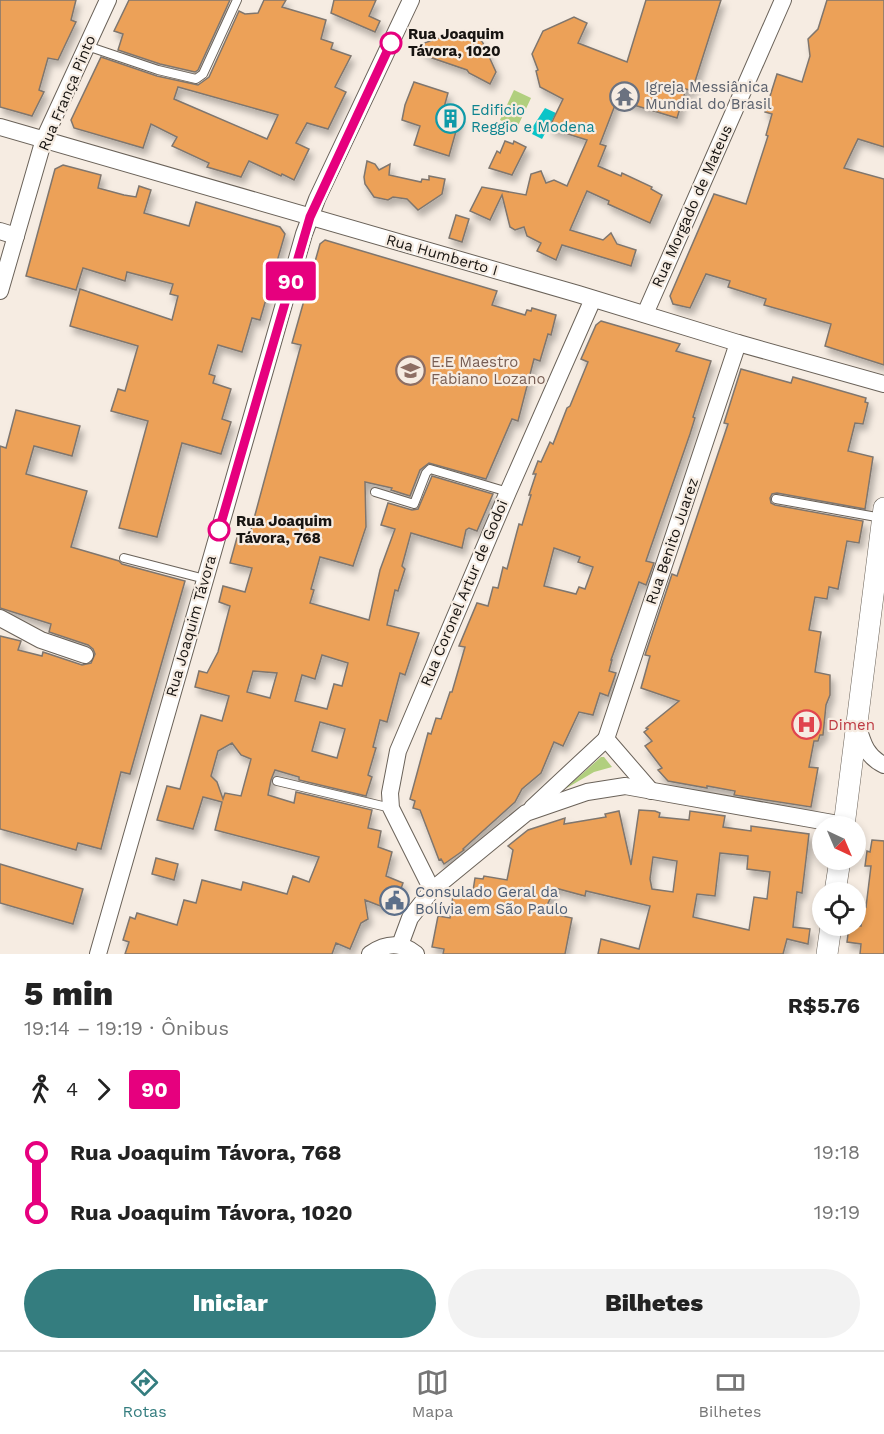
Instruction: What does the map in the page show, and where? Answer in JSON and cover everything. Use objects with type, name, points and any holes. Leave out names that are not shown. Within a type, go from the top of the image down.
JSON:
[{"type":"street","name":"Rua França Pinto","points":[[0,291],[8,233],[44,139],[108,0]]},
{"type":"street","name":"Rua Joaquim Távora","points":[[98,954],[310,217],[411,0]]},
{"type":"street","name":"Rua Morgado de Mateus","points":[[645,314],[783,0]]},
{"type":"street","name":"Rua Humberto I","points":[[0,127],[884,384]]},
{"type":"street","name":"Rua Coronel Artur de Godoi","points":[[432,890],[391,808],[390,793],[393,771],[405,732],[593,298]]},
{"type":"street","name":"Rua Benito Juarez","points":[[606,739],[738,343]]},
{"type":"street","points":[[845,816],[883,513]]},
{"type":"street","points":[[0,618],[41,640],[85,655]]},
{"type":"street","points":[[850,785],[865,765],[878,762],[861,740],[858,727]]},
{"type":"street","points":[[400,945],[410,918],[432,890],[526,813],[606,739],[651,791]]},
{"type":"street","points":[[526,813],[568,798],[609,787],[625,786],[812,820]]},
{"type":"street","points":[[827,954],[830,936]]},
{"type":"street","points":[[370,954],[383,947],[400,945],[416,954]]},
{"type":"lane","points":[[86,45],[158,70],[196,78],[203,74],[237,0]]},
{"type":"lane","points":[[375,492],[414,504],[426,473],[430,469],[508,492]]},
{"type":"lane","points":[[776,499],[883,513]]},
{"type":"lane","points":[[124,558],[205,579]]},
{"type":"lane","points":[[278,781],[391,808]]},
{"type":"green space","points":[[514,90],[531,98],[517,128],[500,120]]},
{"type":"green space","points":[[601,757],[604,757],[612,767],[594,772],[565,789]]},
{"type":"water","points":[[545,108],[556,113],[542,139],[532,134],[534,130],[532,128]]},
{"type":"building","points":[[0,0],[76,0],[71,20],[76,22],[58,60],[48,58],[39,90],[44,92],[32,116],[0,107]]},
{"type":"building","points":[[129,0],[230,0],[198,70],[195,72],[160,64],[118,50],[123,34],[114,31]]},
{"type":"building","points":[[264,0],[286,0],[282,7],[326,20],[321,39],[333,43],[331,49],[351,56],[335,87],[346,92],[328,129],[307,123],[296,143],[309,149],[294,180],[249,161],[241,177],[207,167],[209,163],[172,146],[177,137],[151,124],[143,148],[74,128],[71,120],[101,57],[157,76],[198,85],[209,77],[239,11],[245,14],[258,13]],"holes":[[[178,87],[278,115],[267,139],[174,99]]]},
{"type":"building","points":[[334,0],[376,0],[369,16],[380,21],[375,32],[331,13]]},
{"type":"building","points":[[646,0],[721,0],[692,91],[686,89],[677,118],[617,100],[600,144],[606,146],[598,166],[621,176],[622,173],[652,187],[651,189],[662,195],[650,223],[608,204],[609,201],[587,191],[570,230],[603,240],[611,233],[617,244],[636,250],[631,266],[562,245],[556,260],[537,251],[541,243],[527,236],[524,227],[515,230],[510,227],[502,195],[490,220],[470,211],[482,187],[526,195],[531,174],[541,171],[546,183],[554,180],[567,186],[587,140],[549,128],[563,99],[540,87],[536,71],[538,70],[532,54],[543,31],[574,17],[587,23],[578,43],[627,62]]},
{"type":"building","points":[[827,0],[884,0],[884,147],[858,139],[844,168],[884,179],[884,365],[825,346],[831,324],[764,305],[766,299],[728,287],[730,281],[706,274],[690,308],[673,304],[670,296],[714,194],[746,204],[768,136],[766,135],[772,114],[765,112],[777,74],[802,82],[810,56],[808,39],[818,29]]},
{"type":"building","points":[[460,31],[482,41],[496,72],[490,84],[467,70],[432,58],[421,50],[424,43]]},
{"type":"building","name":"Edificio Reggio e Modena","points":[[414,82],[448,93],[443,111],[460,117],[449,156],[414,145],[420,126],[402,120]]},
{"type":"building","points":[[505,141],[513,144],[514,141],[526,147],[512,175],[489,168],[497,151],[500,153]]},
{"type":"building","points":[[367,161],[375,164],[379,170],[390,164],[389,175],[421,182],[422,179],[429,180],[429,176],[445,179],[442,194],[418,210],[407,199],[393,197],[388,200],[374,197],[365,184]]},
{"type":"building","points":[[63,165],[101,175],[98,188],[136,197],[139,186],[151,190],[144,213],[189,226],[196,202],[280,227],[285,234],[260,320],[252,318],[242,352],[218,345],[209,374],[215,376],[213,383],[231,389],[222,419],[231,422],[221,454],[182,443],[157,537],[119,528],[148,421],[111,411],[118,389],[125,391],[138,346],[70,326],[80,289],[172,320],[178,296],[170,294],[173,284],[127,272],[125,281],[83,268],[76,290],[26,276],[55,169]]},
{"type":"building","points":[[456,215],[469,219],[462,242],[449,238]]},
{"type":"building","points":[[325,240],[497,291],[492,305],[525,315],[527,310],[531,311],[532,308],[556,315],[551,335],[548,334],[540,361],[534,359],[518,421],[512,419],[486,479],[429,463],[420,470],[410,496],[391,490],[392,488],[365,482],[366,527],[353,566],[320,557],[311,589],[314,590],[310,603],[369,620],[380,570],[395,529],[381,525],[388,503],[412,510],[418,509],[432,476],[493,494],[477,531],[469,528],[466,530],[462,548],[411,533],[402,566],[405,569],[398,591],[395,590],[387,625],[419,633],[405,675],[400,673],[387,722],[380,720],[373,747],[376,748],[368,775],[372,777],[366,796],[299,780],[299,777],[275,770],[271,780],[268,795],[294,803],[296,792],[372,810],[368,828],[381,831],[378,847],[392,852],[386,876],[403,883],[398,897],[393,895],[391,900],[387,898],[383,907],[365,900],[368,919],[361,923],[350,949],[336,943],[332,954],[125,954],[129,942],[123,940],[130,917],[135,919],[137,913],[177,925],[184,900],[196,903],[202,880],[241,890],[243,882],[287,894],[293,876],[309,882],[319,857],[215,830],[222,802],[203,797],[193,829],[157,820],[167,786],[180,789],[201,715],[222,721],[229,696],[195,687],[199,671],[207,673],[218,652],[230,606],[219,602],[223,586],[245,592],[252,568],[230,563],[238,534],[249,537],[301,345],[292,343],[320,244]],"holes":[[[322,655],[348,663],[342,686],[334,684],[327,709],[295,701],[302,675],[315,679]],[[253,671],[277,673],[270,698],[247,692]],[[320,722],[345,729],[337,758],[312,751]],[[232,743],[241,755],[251,759],[241,796],[225,793],[223,799],[217,782],[211,776],[218,751]]]},
{"type":"building","points":[[601,321],[680,344],[676,351],[711,361],[693,417],[695,418],[646,561],[654,563],[646,585],[639,582],[611,660],[609,671],[616,673],[608,696],[600,693],[593,715],[579,712],[563,746],[554,742],[541,773],[522,789],[515,802],[464,850],[444,864],[441,859],[439,860],[420,810],[413,808],[415,801],[410,799],[428,733],[431,734],[436,718],[441,719],[450,692],[452,692],[465,647],[459,646],[477,603],[488,606],[493,587],[498,588],[503,567],[507,569],[519,524],[522,525],[531,495],[529,495],[536,474],[533,474],[550,442],[553,444],[567,408],[570,406],[588,362],[581,359],[596,325]],"holes":[[[554,548],[580,557],[578,562],[593,567],[585,589],[579,587],[576,594],[544,586]]]},
{"type":"building","points":[[741,369],[791,383],[793,377],[866,398],[865,402],[868,403],[863,424],[855,423],[848,451],[873,457],[865,509],[777,493],[772,494],[770,498],[771,503],[775,505],[863,521],[859,543],[847,541],[838,589],[829,587],[827,599],[815,597],[809,630],[821,632],[815,672],[830,675],[830,695],[826,705],[823,735],[820,735],[818,741],[814,741],[809,767],[818,768],[811,807],[734,795],[735,791],[668,781],[658,770],[662,768],[645,746],[652,741],[644,732],[648,729],[646,728],[679,701],[641,688],[650,656],[645,655],[672,574],[677,576],[728,424],[724,423]]},
{"type":"building","points":[[16,410],[80,426],[72,456],[34,446],[26,474],[87,491],[71,547],[185,581],[130,774],[121,772],[101,849],[78,843],[76,850],[0,829],[0,636],[21,641],[18,650],[42,656],[43,652],[82,665],[91,663],[95,654],[88,645],[49,632],[51,624],[0,608],[0,446],[6,448]]},
{"type":"building","points":[[639,810],[655,811],[660,813],[659,817],[689,820],[690,811],[725,816],[723,827],[751,831],[751,826],[809,834],[802,893],[797,892],[793,927],[810,929],[808,944],[787,939],[783,954],[598,954],[601,939],[639,949],[650,906],[586,891],[585,896],[555,888],[544,912],[572,918],[565,954],[443,954],[444,949],[432,947],[438,916],[450,918],[453,895],[472,897],[475,878],[483,879],[484,876],[507,880],[513,850],[508,846],[528,830],[565,818],[564,824],[606,817],[605,814],[619,811],[631,865]],"holes":[[[720,853],[748,856],[747,869],[770,872],[767,899],[754,897],[749,930],[693,917],[697,894],[715,896]],[[653,857],[677,861],[673,892],[652,889],[650,879]]]},
{"type":"building","points":[[872,840],[884,841],[884,954],[860,954],[861,944],[847,942],[848,936],[866,936],[866,907],[871,866],[866,866],[866,858],[867,851],[870,852]]},
{"type":"building","points":[[156,858],[178,864],[174,880],[152,874]]},
{"type":"building","points":[[0,864],[83,889],[73,924],[0,903]]},
{"type":"bus line","name":"90","points":[[219,530],[310,217],[391,43]]},
{"type":"place","name":"Rua Joaquim Távora, 1020","points":[[391,43]]},
{"type":"place","name":"Igreja Messiânica Mundial do Brasil","points":[[624,96]]},
{"type":"place","name":"Edificio Reggio e Modena","points":[[450,119]]},
{"type":"place","name":"E.E Maestro Fabiano Lozano","points":[[410,371]]},
{"type":"place","name":"Rua Joaquim Távora, 768","points":[[219,530]]},
{"type":"place","name":"Dimen","points":[[807,725]]},
{"type":"place","name":"Consulado Geral da Bolívia em São Paulo","points":[[394,901]]}]
